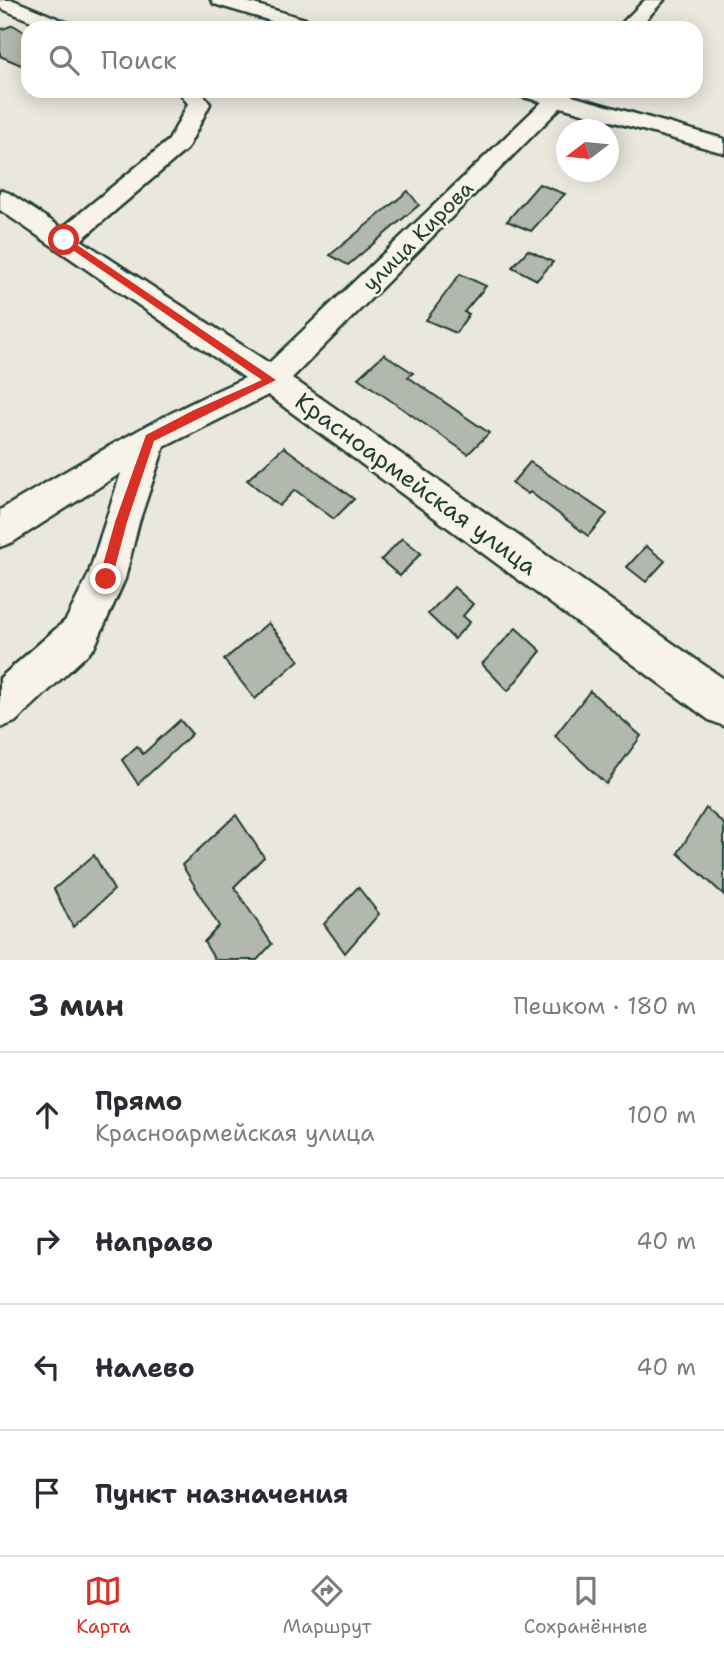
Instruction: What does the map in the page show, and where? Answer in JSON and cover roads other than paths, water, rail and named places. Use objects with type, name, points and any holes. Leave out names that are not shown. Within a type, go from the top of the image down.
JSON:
[{"type":"street","points":[[220,0],[291,21]]},
{"type":"street","points":[[634,21],[655,0]]},
{"type":"street","points":[[0,1],[47,21]]},
{"type":"street","points":[[64,240],[179,144],[199,104],[195,98]]},
{"type":"street","name":"улица Кирова","points":[[271,380],[558,98]]},
{"type":"street","points":[[571,98],[724,146]]},
{"type":"street","name":"Красноармейская улица","points":[[0,198],[271,380],[724,705]]},
{"type":"street","points":[[0,530],[150,438],[271,380]]},
{"type":"street","points":[[0,707],[80,634],[106,579],[121,522],[150,438]]}]
